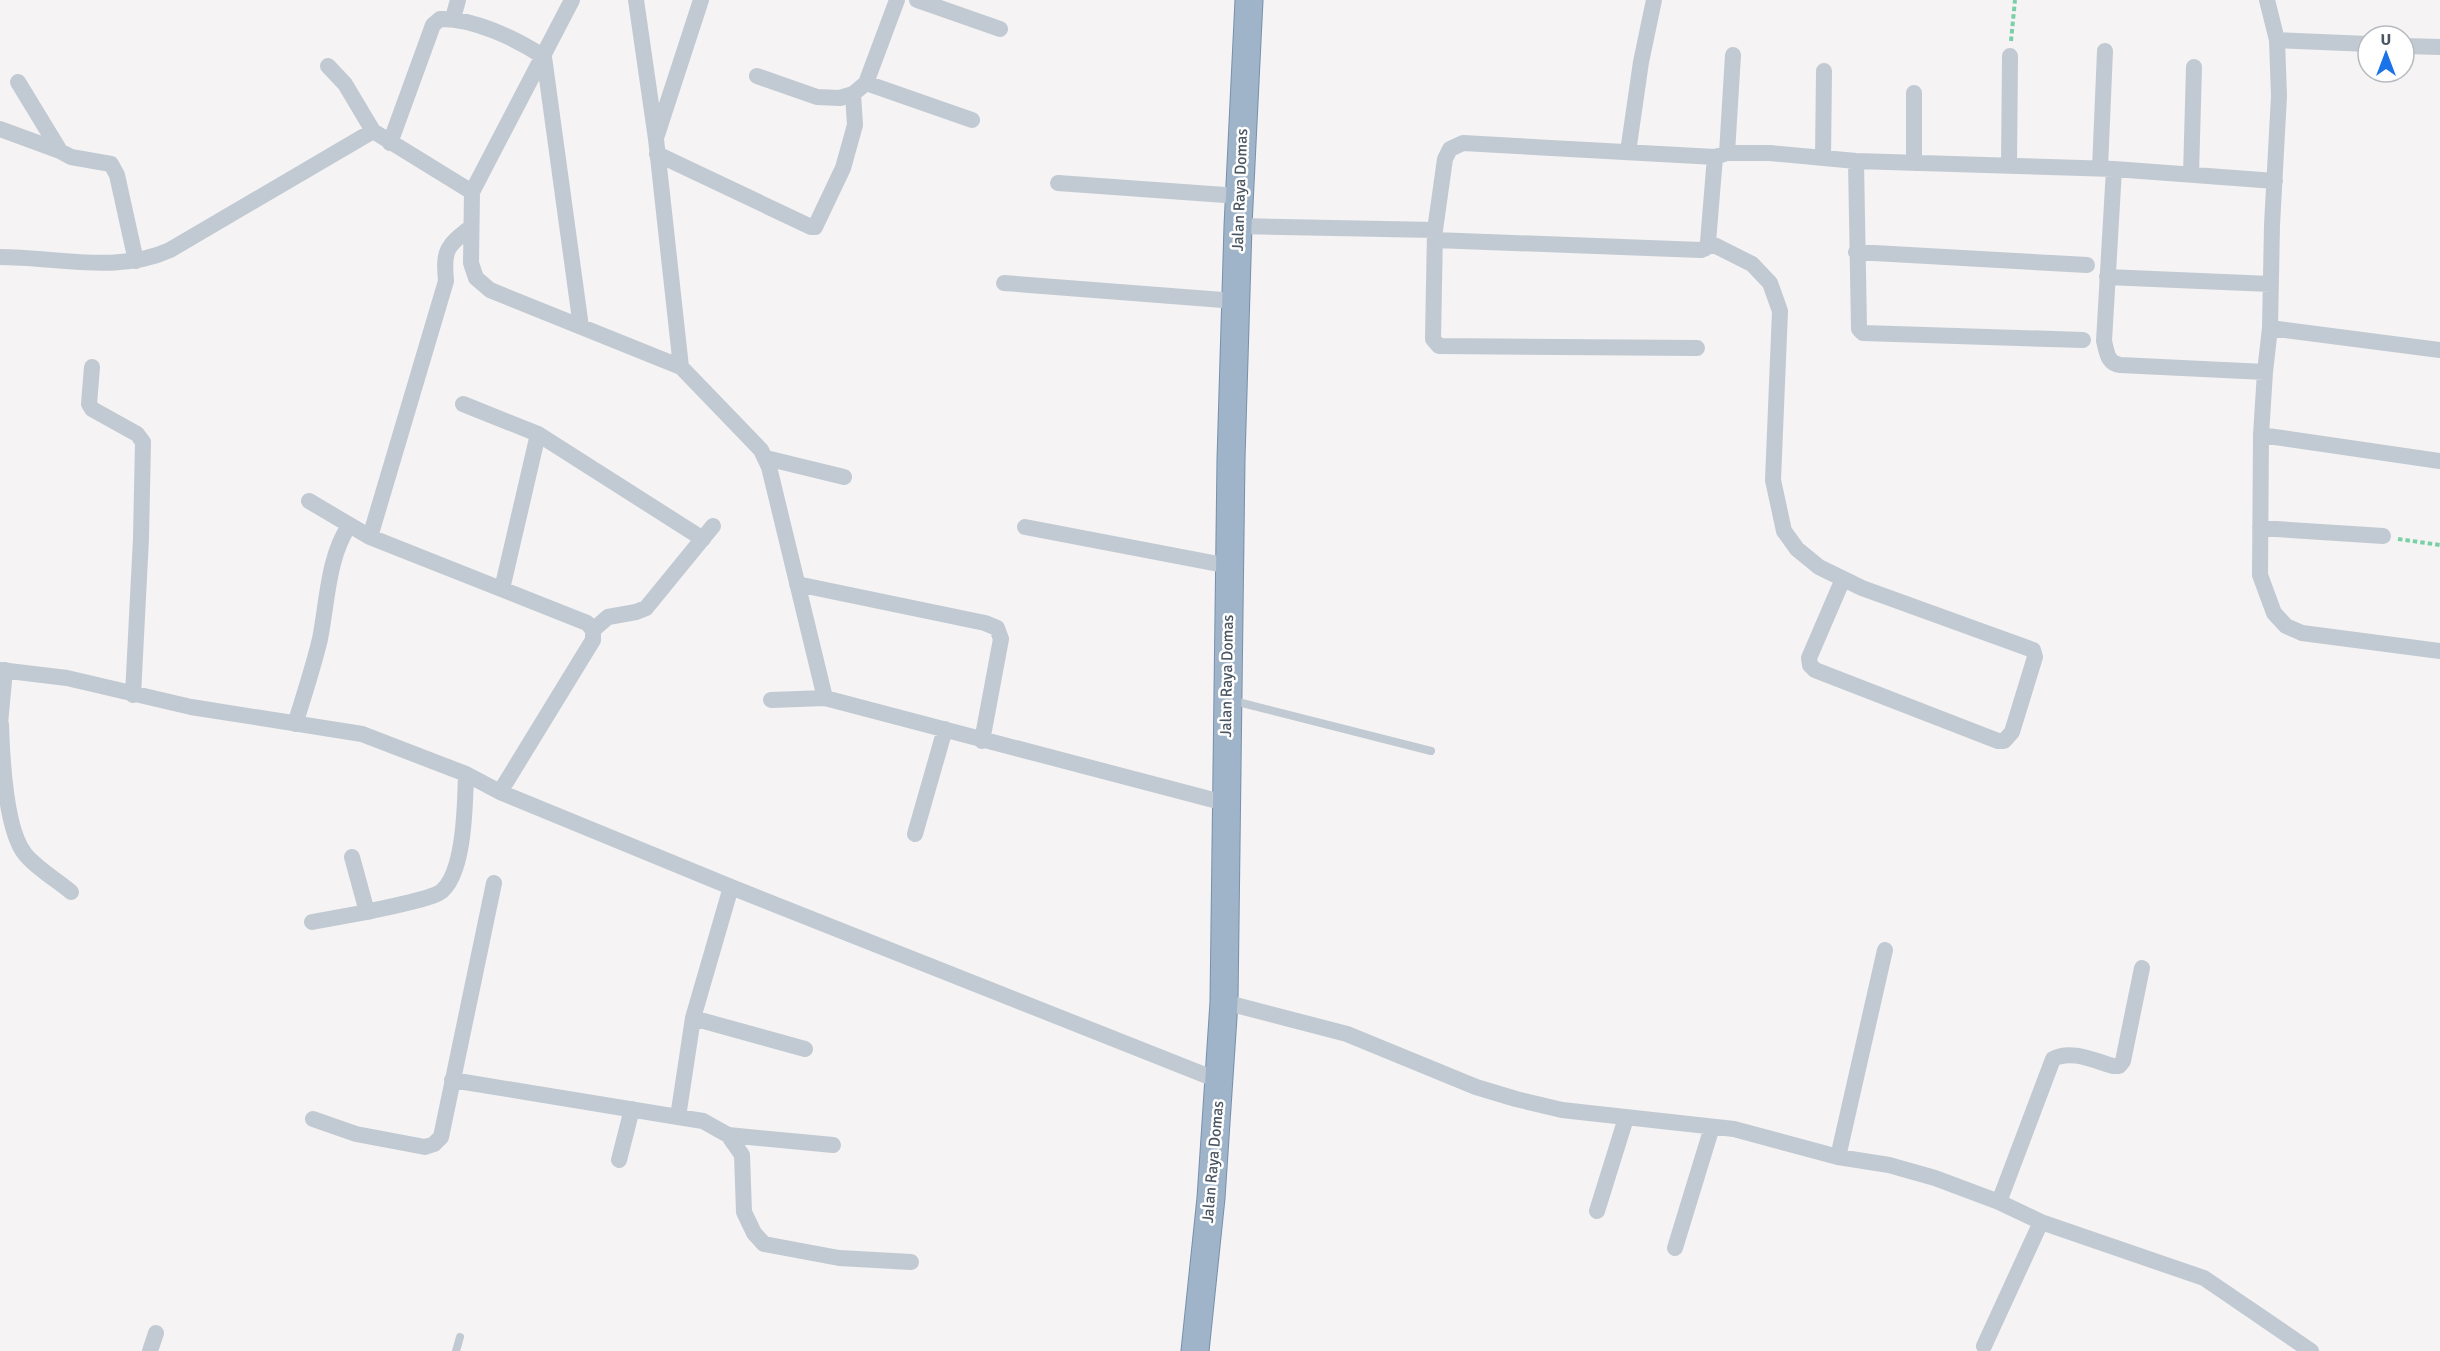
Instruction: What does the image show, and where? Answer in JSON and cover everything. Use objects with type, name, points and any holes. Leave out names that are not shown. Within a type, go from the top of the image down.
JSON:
[{"type":"highway","name":"Jalan Raya Domas","points":[[1195,1351],[1211,1198],[1224,1002],[1229,566],[1239,196],[1249,0]]},
{"type":"street","points":[[453,18],[458,0]]},
{"type":"street","points":[[572,0],[472,192],[471,263],[477,279],[490,290],[681,367],[761,450],[766,458],[825,698]]},
{"type":"street","points":[[636,0],[656,146],[681,367]]},
{"type":"street","points":[[656,146],[701,0]]},
{"type":"street","points":[[656,146],[811,227],[815,227],[843,168],[855,125],[859,88],[897,0]]},
{"type":"street","points":[[917,0],[1000,29]]},
{"type":"street","points":[[1628,152],[1641,62],[1654,0]]},
{"type":"street","points":[[2267,0],[2277,40],[2279,96],[2270,328],[2262,435],[2260,575],[2274,613],[2286,626],[2302,633],[2440,651]]},
{"type":"street","points":[[390,143],[433,25],[440,19],[453,18],[496,32],[544,57]]},
{"type":"street","points":[[2277,40],[2356,43]]},
{"type":"street","points":[[2416,46],[2440,47]]},
{"type":"street","points":[[2105,51],[2107,277],[2104,341],[2109,360],[2113,364],[2265,372]]},
{"type":"street","points":[[1238,226],[1701,250],[1706,248],[1708,242],[1733,55]]},
{"type":"street","points":[[2009,165],[2010,56]]},
{"type":"street","points":[[544,57],[581,327]]},
{"type":"street","points":[[328,66],[345,84],[373,131],[472,192]]},
{"type":"street","points":[[2191,175],[2194,67]]},
{"type":"street","points":[[1823,158],[1824,71]]},
{"type":"street","points":[[757,76],[817,97],[840,98],[859,88],[972,120]]},
{"type":"street","points":[[18,82],[60,151]]},
{"type":"street","points":[[1914,93],[1914,163]]},
{"type":"street","points":[[0,129],[60,151],[71,158],[111,164],[117,175],[136,261]]},
{"type":"street","points":[[0,257],[112,263],[152,259],[373,131]]},
{"type":"street","points":[[1696,348],[1439,346],[1433,339],[1435,235],[1445,159],[1450,149],[1463,143],[1628,152],[1721,155],[1770,153],[1914,163],[2107,168],[2275,181]]},
{"type":"street","points":[[1856,160],[1859,328],[1863,333],[2083,340]]},
{"type":"street","points":[[1058,183],[1239,196]]},
{"type":"street","points":[[370,537],[446,281],[444,258],[449,245],[471,227]]},
{"type":"street","points":[[1708,242],[1752,264],[1770,283],[1780,311],[1773,480],[1784,531],[1797,549],[1819,567],[1843,579],[2033,650],[2035,657],[2012,732],[1998,741],[1815,670],[1810,665],[1809,658],[1843,579]]},
{"type":"street","points":[[1857,252],[2087,265]]},
{"type":"street","points":[[2107,277],[2270,284]]},
{"type":"street","points":[[1004,283],[1236,301]]},
{"type":"street","points":[[2270,328],[2440,350]]},
{"type":"street","points":[[92,367],[89,404],[92,409],[137,434],[143,442],[133,694]]},
{"type":"street","points":[[463,404],[538,434],[708,533],[646,608],[608,617],[593,630],[592,640],[500,792]]},
{"type":"street","points":[[502,589],[538,434]]},
{"type":"street","points":[[2262,435],[2440,460]]},
{"type":"street","points":[[766,458],[844,477]]},
{"type":"street","points":[[309,501],[370,537],[587,623],[593,630]]},
{"type":"street","points":[[295,724],[313,668],[329,585],[343,534],[349,526]]},
{"type":"street","points":[[1025,527],[1229,566]]},
{"type":"street","points":[[2260,528],[2383,536]]},
{"type":"street","points":[[797,584],[985,623],[997,628],[1001,639],[982,741]]},
{"type":"street","points":[[71,892],[25,855],[16,840],[11,821],[0,724],[3,670],[67,678],[191,707],[362,734],[466,774],[500,792],[731,887],[1220,1081]]},
{"type":"street","points":[[771,700],[825,698],[1225,803]]},
{"type":"street","points":[[915,834],[945,729]]},
{"type":"street","points":[[312,922],[367,912],[438,894],[450,884],[465,829],[466,774]]},
{"type":"street","points":[[352,857],[367,912]]},
{"type":"street","points":[[313,1119],[356,1134],[425,1148],[434,1144],[441,1137],[494,884]]},
{"type":"street","points":[[678,1117],[693,1018],[731,887]]},
{"type":"street","points":[[1838,1157],[1885,950]]},
{"type":"street","points":[[1999,1202],[2053,1059],[2072,1055],[2113,1066],[2119,1066],[2123,1061],[2142,968]]},
{"type":"street","points":[[1224,1002],[1347,1034],[1476,1087],[1516,1099],[1562,1110],[1734,1129],[1838,1157],[1889,1165],[1935,1178],[1999,1202],[2041,1222],[2204,1278],[2311,1351]]},
{"type":"street","points":[[693,1018],[804,1049]]},
{"type":"street","points":[[452,1080],[703,1121],[728,1135],[832,1145]]},
{"type":"street","points":[[619,1160],[632,1109]]},
{"type":"street","points":[[1597,1211],[1626,1118]]},
{"type":"street","points":[[1675,1248],[1712,1127]]},
{"type":"street","points":[[728,1135],[742,1155],[744,1212],[754,1233],[764,1244],[839,1258],[911,1262]]},
{"type":"street","points":[[1984,1346],[2041,1222]]},
{"type":"street","points":[[150,1351],[156,1333]]},
{"type":"lane","points":[[1227,699],[1431,751]]},
{"type":"lane","points":[[456,1351],[460,1337]]},
{"type":"path","points":[[2010,56],[2015,0]]},
{"type":"path","points":[[2383,536],[2440,545]]}]
